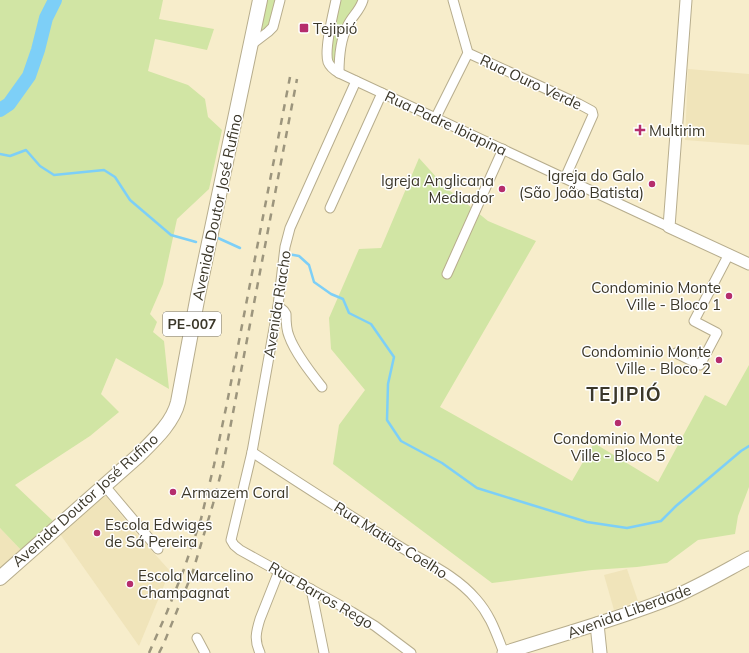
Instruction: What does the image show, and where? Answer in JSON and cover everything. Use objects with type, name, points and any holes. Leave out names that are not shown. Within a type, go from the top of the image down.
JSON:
[{"type":"main road","name":"Avenida Doutor José Rufino","points":[[0,578],[138,456],[156,437],[170,419],[177,406],[198,295],[260,0]]},
{"type":"main road","name":"Avenida Liberdade","points":[[504,653],[597,624],[672,598],[705,583],[749,558]]},
{"type":"main road","points":[[597,624],[600,653]]},
{"type":"street","points":[[251,45],[273,28],[280,0]]},
{"type":"street","points":[[336,0],[327,52],[330,67],[339,73]]},
{"type":"street","points":[[339,73],[339,60],[343,38],[347,26],[358,11],[363,0]]},
{"type":"street","points":[[436,117],[468,53],[452,0]]},
{"type":"street","points":[[669,227],[686,0]]},
{"type":"street","name":"Rua Ouro Verde","points":[[468,53],[592,111],[593,115],[565,178]]},
{"type":"street","name":"Rua Padre Ibiapina","points":[[339,73],[749,264]]},
{"type":"street","name":"Avenida Riacho","points":[[231,539],[252,452],[278,306],[285,247],[290,228],[356,81]]},
{"type":"street","points":[[330,208],[382,93]]},
{"type":"street","points":[[447,274],[503,149]]},
{"type":"street","points":[[676,353],[700,365],[717,333],[694,321],[729,254]]},
{"type":"street","points":[[278,306],[286,314],[288,335],[291,342],[308,369],[322,387]]},
{"type":"street","name":"Rua Matias Coelho","points":[[252,452],[394,544],[443,570],[475,597],[482,606],[492,622],[504,653]]},
{"type":"street","points":[[104,485],[158,549]]},
{"type":"street","name":"Rua Barros Rego","points":[[231,539],[232,543],[240,550],[375,626],[411,653]]},
{"type":"street","points":[[260,653],[256,642],[257,627],[279,571]]},
{"type":"street","points":[[311,589],[324,652]]},
{"type":"street","points":[[197,638],[205,653]]},
{"type":"shaded area","points":[[688,69],[749,74],[749,145],[685,140]]},
{"type":"shaded area","name":"Escola Marcelino Champagnat","points":[[103,495],[106,496],[134,531],[170,571],[139,646],[60,534]]},
{"type":"shaded area","points":[[0,528],[22,551],[0,570]]},
{"type":"shaded area","points":[[627,569],[638,601],[614,610],[604,575]]},
{"type":"green space","points":[[0,0],[163,0],[159,19],[214,29],[207,50],[155,39],[148,71],[188,85],[205,99],[208,117],[222,130],[209,189],[177,219],[163,284],[150,314],[157,322],[153,332],[164,341],[169,389],[116,358],[101,394],[119,412],[90,436],[15,485],[53,521],[22,551],[0,528]]},
{"type":"green space","points":[[261,0],[279,0],[273,28],[256,39]]},
{"type":"green space","points":[[335,0],[363,0],[353,19],[337,72],[330,67]]},
{"type":"green space","points":[[419,158],[447,189],[488,221],[536,241],[440,407],[572,481],[594,443],[658,482],[705,395],[726,406],[749,365],[749,487],[738,516],[735,534],[698,540],[667,563],[592,570],[492,583],[333,464],[339,425],[365,390],[331,349],[329,318],[359,249],[381,248]]},
{"type":"waterway","points":[[0,110],[9,104],[29,76],[38,50],[46,18],[55,0]]},
{"type":"waterway","points":[[0,154],[10,156],[26,150],[40,166],[54,175],[104,170],[115,177],[130,200],[171,235],[196,242]]},
{"type":"waterway","points":[[218,238],[240,248]]},
{"type":"waterway","points":[[288,254],[299,256],[309,265],[314,282],[331,294],[343,299],[349,313],[371,324],[394,357],[388,384],[387,420],[401,441],[442,463],[477,488],[587,522],[627,528],[661,521],[676,506],[741,451],[749,446]]},
{"type":"railway","points":[[149,653],[184,569],[201,519],[227,403],[290,77]]},
{"type":"railway","points":[[159,653],[193,571],[223,465],[297,79]]},
{"type":"place","name":"Tejipió","points":[[304,28]]},
{"type":"place","name":"Multirim","points":[[640,130]]},
{"type":"place","name":"Igreja do Galo (São João Batista)","points":[[652,184]]},
{"type":"place","name":"Igreja Anglicana Mediador","points":[[502,189]]},
{"type":"place","name":"Condominio Monte Ville - Bloco 1","points":[[729,296]]},
{"type":"place","name":"Condominio Monte Ville - Bloco 2","points":[[719,360]]},
{"type":"place","name":"Condominio Monte Ville - Bloco 5","points":[[618,423]]},
{"type":"place","name":"Armazem Coral","points":[[173,492]]},
{"type":"place","name":"Escola Edwiges de Sá Pereira","points":[[97,533]]},
{"type":"place","name":"Escola Marcelino Champagnat","points":[[130,584]]},
{"type":"district","name":"TEJIPIÓ","points":[[624,394]]}]
